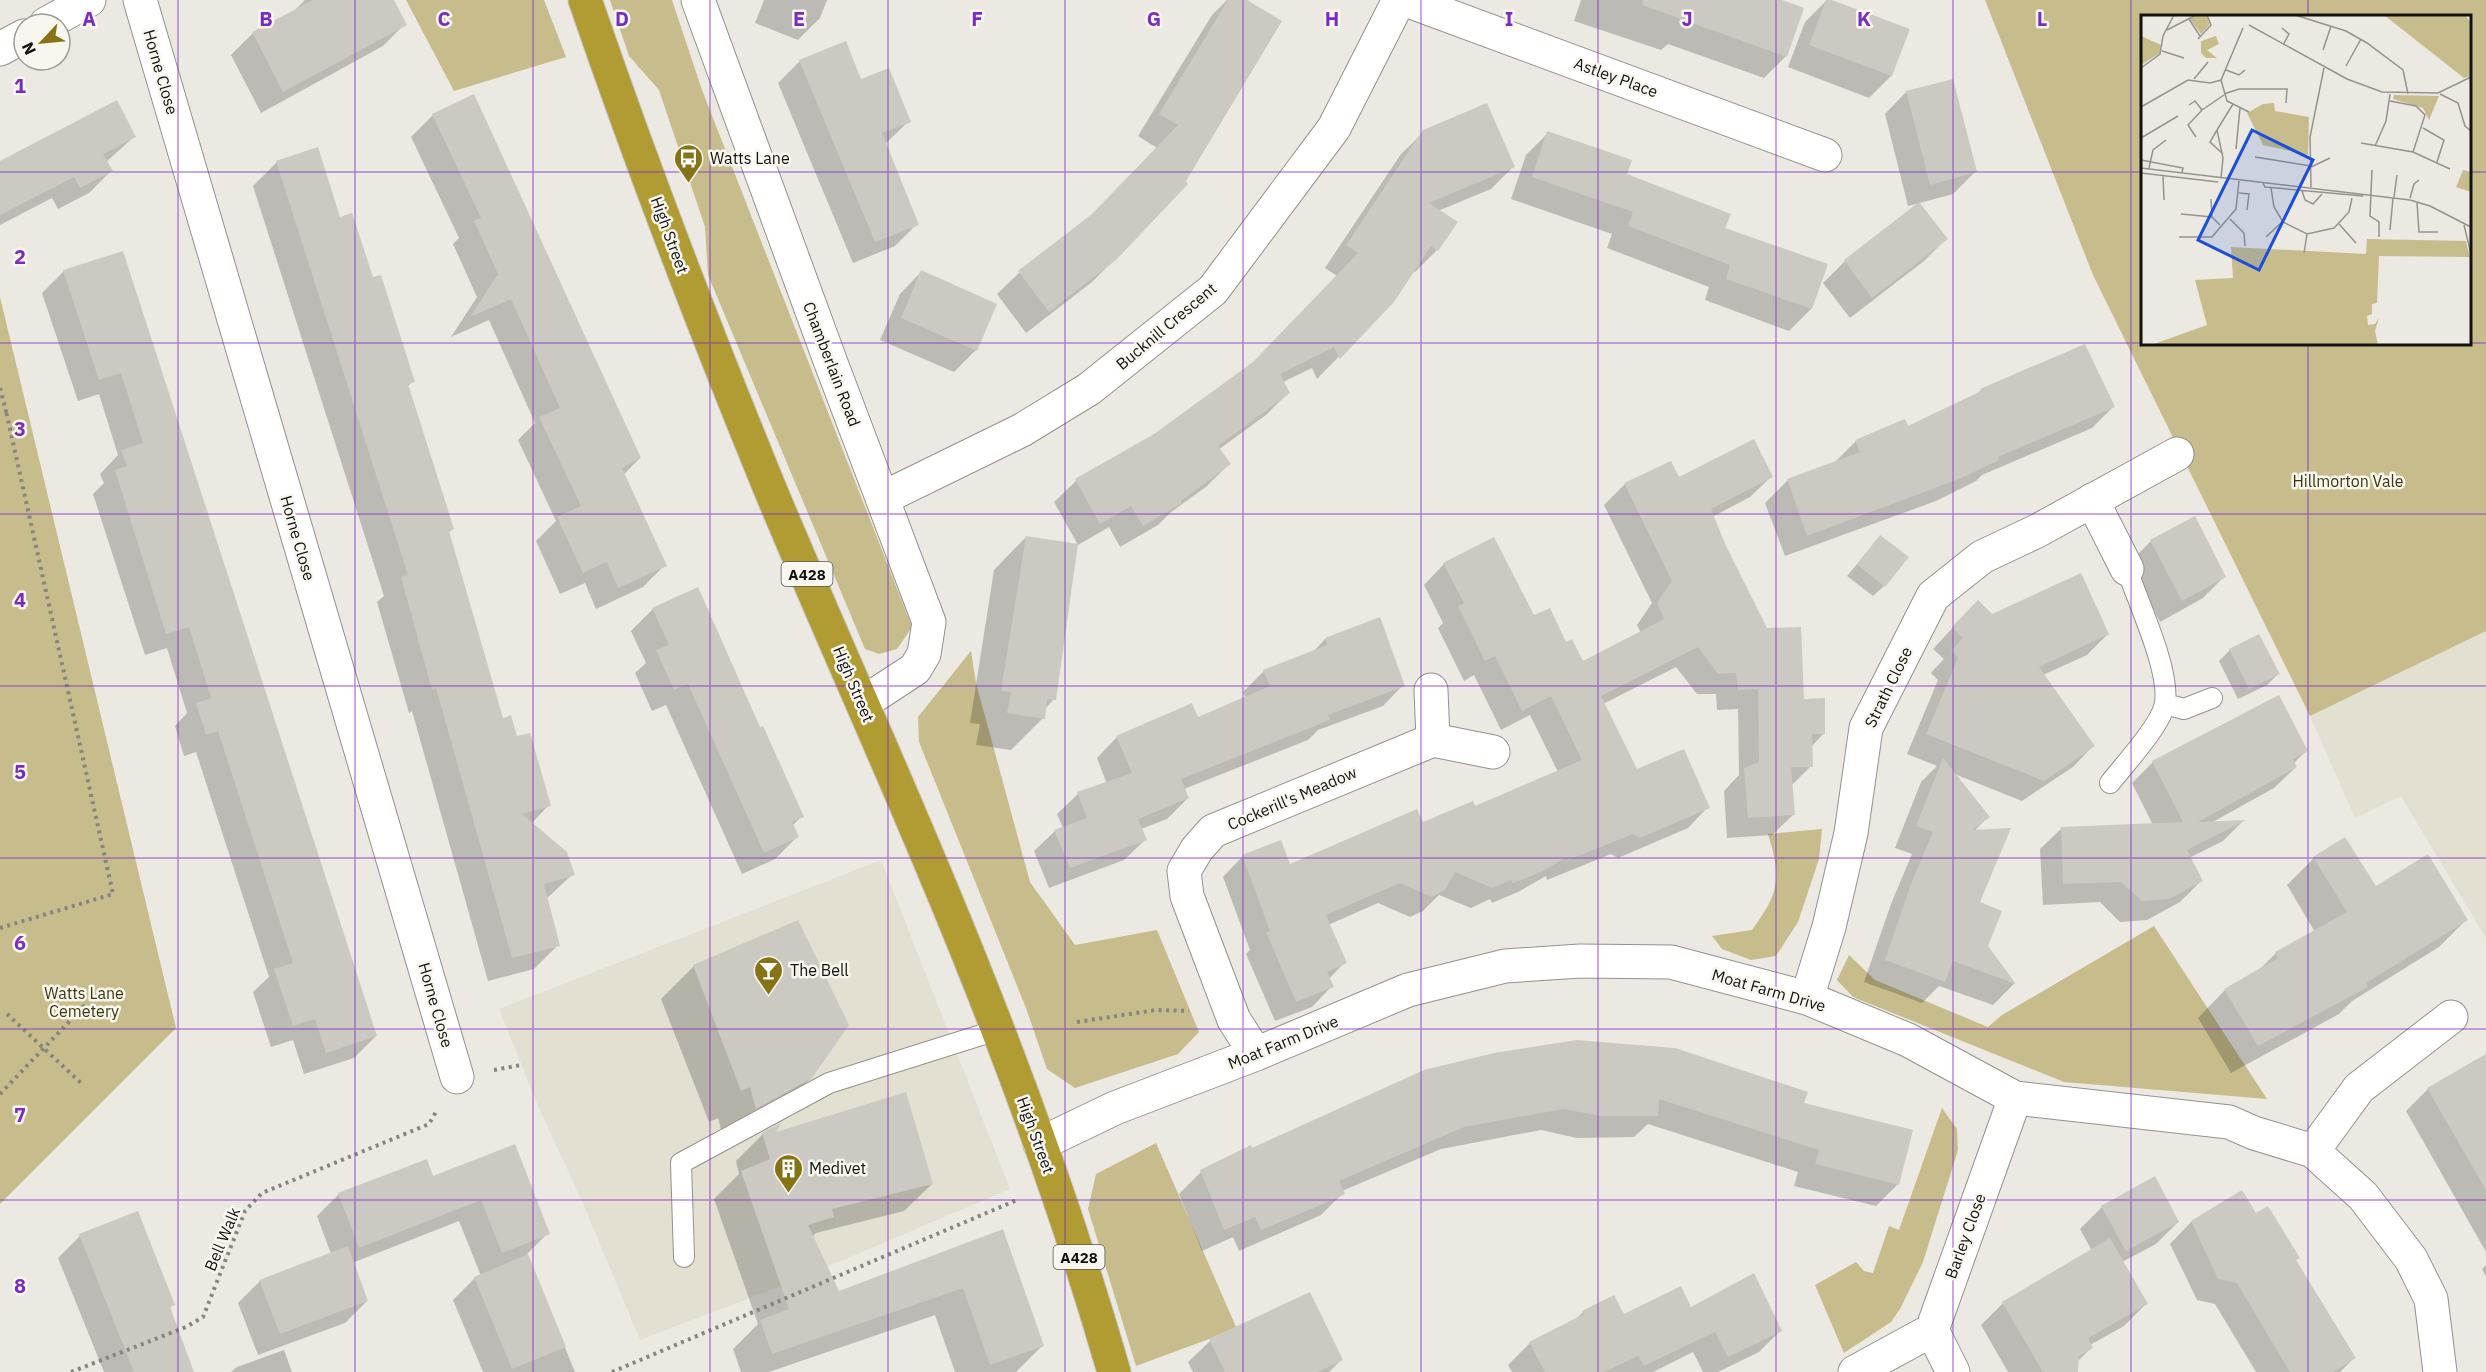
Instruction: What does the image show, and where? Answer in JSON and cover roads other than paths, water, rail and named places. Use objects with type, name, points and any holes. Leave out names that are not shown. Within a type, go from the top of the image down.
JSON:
[{"type":"highway","name":"High Street","points":[[585,0],[692,295],[769,486],[977,975],[1040,1144],[1091,1291],[1114,1372]]},
{"type":"street","points":[[68,12],[90,0]]},
{"type":"street","name":"Horne Close","points":[[140,0],[457,1077]]},
{"type":"street","name":"Chamberlain Road","points":[[698,0],[929,622],[924,654],[915,669],[862,703]]},
{"type":"street","name":"Bucknill Crescent","points":[[883,498],[1022,430],[1089,389],[1213,290],[1334,128],[1399,0]]},
{"type":"street","name":"Astley Place","points":[[1406,0],[1825,155]]},
{"type":"street","name":"Strath Close","points":[[1807,998],[1829,927],[1851,833],[1866,728],[1933,596],[1982,557],[2037,531],[2177,454]]},
{"type":"street","points":[[2092,500],[2127,569]]},
{"type":"street","points":[[1431,690],[1433,740],[1493,752]]},
{"type":"street","name":"Cockerill's Meadow","points":[[1256,1054],[1234,1020],[1187,896],[1184,871],[1197,849],[1214,831],[1433,740]]},
{"type":"street","name":"Moat Farm Drive","points":[[1040,1144],[1115,1108],[1256,1054],[1408,990],[1505,966],[1580,961],[1671,962],[1807,998],[1908,1040],[2015,1098],[2229,1122],[2254,1133],[2313,1151],[2363,1196],[2411,1259],[2431,1299],[2440,1372]]},
{"type":"street","points":[[2313,1151],[2359,1088],[2451,1017]]},
{"type":"street","name":"Barley Close","points":[[1932,1330],[2015,1098]]},
{"type":"street","points":[[1855,1372],[1932,1330],[1953,1372]]},
{"type":"lane","points":[[2110,783],[2157,721],[2165,704],[2164,683],[2155,647],[2127,569]]},
{"type":"lane","points":[[2165,704],[2184,709],[2212,698]]},
{"type":"lane","points":[[684,1257],[681,1163],[829,1083],[997,1030]]},
{"type":"place","name":"Watts Lane","points":[[689,184]]},
{"type":"place","name":"The Bell","points":[[769,996]]},
{"type":"place","name":"Medivet","points":[[788,1194]]},
{"type":"park label","name":"Hillmorton Vale","points":[[2348,481]]},
{"type":"park label","name":"Watts Lane Cemetery","points":[[84,1002]]}]
